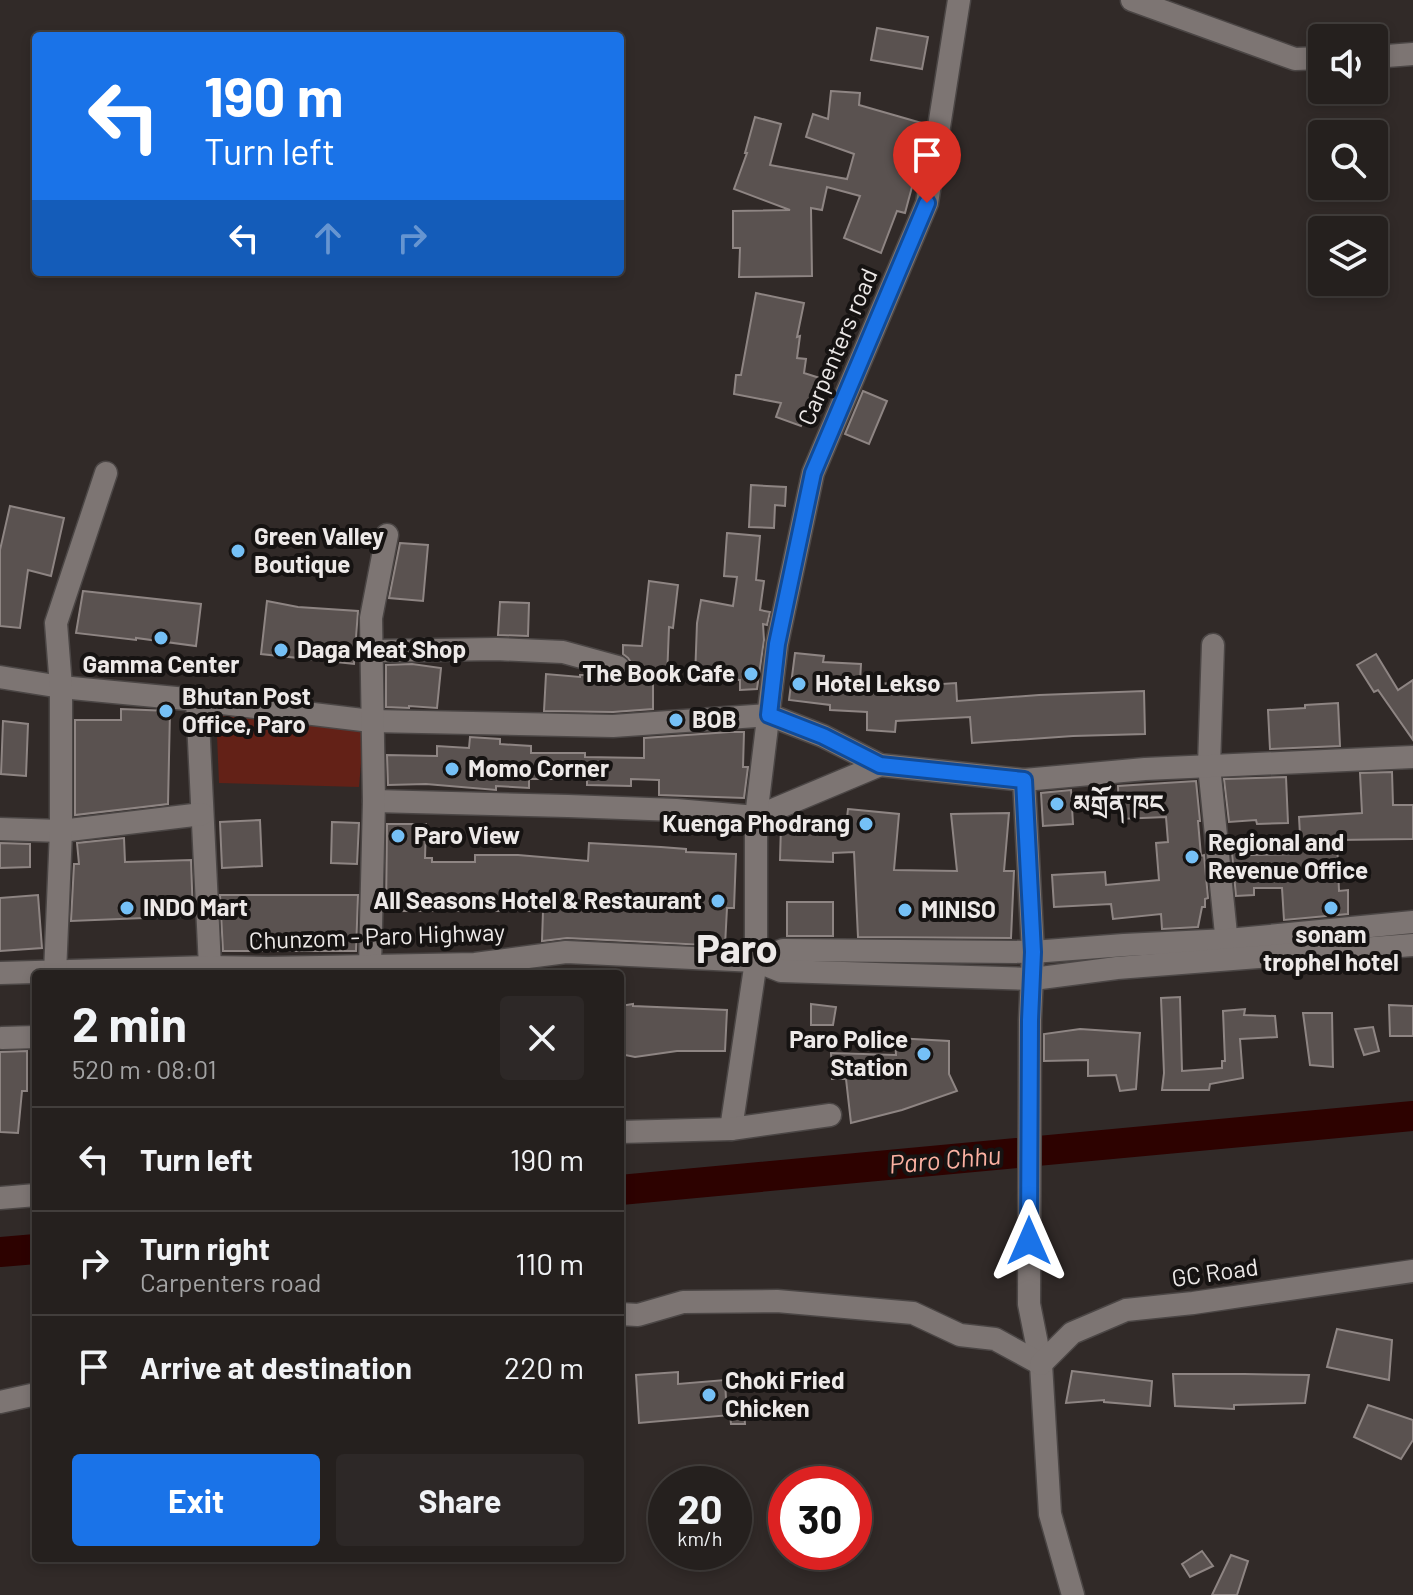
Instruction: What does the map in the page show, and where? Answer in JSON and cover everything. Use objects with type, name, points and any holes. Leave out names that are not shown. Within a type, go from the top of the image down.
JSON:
[{"type":"street","name":"Carpenters road","points":[[731,1129],[756,961],[756,817],[777,644],[813,473],[927,203],[959,0]]},
{"type":"street","points":[[1132,0],[1295,59],[1308,59]]},
{"type":"street","points":[[1388,56],[1413,54]]},
{"type":"street","points":[[55,970],[61,831],[61,687],[56,623],[106,473]]},
{"type":"street","points":[[370,966],[374,801],[371,618],[387,535]]},
{"type":"street","points":[[1213,645],[1209,766],[1228,949]]},
{"type":"street","points":[[371,651],[496,649],[563,652],[618,667]]},
{"type":"street","points":[[0,677],[61,687],[371,721],[613,726],[769,715],[823,736],[880,765],[1024,780],[1145,769],[1413,757]]},
{"type":"street","points":[[197,700],[210,967]]},
{"type":"street","points":[[374,801],[584,806],[756,817],[880,765]]},
{"type":"street","points":[[1024,780],[1033,952],[1029,1304],[1041,1364],[1050,1514],[1073,1595]]},
{"type":"street","points":[[0,829],[61,831],[202,814]]},
{"type":"street","points":[[1228,949],[1413,922]]},
{"type":"street","name":"Chunzom - Paro Highway","points":[[756,961],[783,950],[1033,952],[1124,945],[1228,949]]},
{"type":"street","points":[[1228,949],[1413,945]]},
{"type":"street","name":"Chunzom - Paro Highway","points":[[285,970],[475,964],[566,952],[756,961],[781,971],[1033,979],[1228,949]]},
{"type":"street","name":"Chunzom - Paro Highway","points":[[190,970],[210,967],[250,970]]},
{"type":"street","name":"Chunzom - Paro Highway","points":[[0,973],[32,973]]},
{"type":"street","points":[[2,1038],[32,1037]]},
{"type":"street","points":[[624,1132],[731,1129],[830,1115]]},
{"type":"street","points":[[0,1198],[32,1195]]},
{"type":"street","name":"GC Road","points":[[1041,1364],[1072,1333],[1126,1310],[1413,1271]]},
{"type":"street","points":[[624,1314],[638,1315],[683,1302],[777,1301],[913,1313],[960,1335],[995,1339],[1041,1364]]},
{"type":"street","points":[[0,1402],[32,1395]]},
{"type":"shaded area","points":[[216,712],[364,727],[359,787],[219,783]]},
{"type":"building","points":[[877,28],[928,37],[922,69],[871,60]]},
{"type":"building","points":[[831,91],[860,93],[859,105],[925,124],[911,171],[916,172],[905,213],[897,211],[881,253],[844,238],[860,196],[827,187],[822,210],[811,208],[812,276],[739,277],[740,248],[733,248],[733,211],[790,210],[734,189],[755,117],[781,124],[770,165],[847,179],[854,154],[806,137],[813,114],[828,119]]},
{"type":"building","points":[[756,293],[804,303],[797,337],[800,336],[797,358],[806,359],[804,373],[826,380],[819,400],[811,398],[801,426],[776,417],[781,403],[734,394],[736,375],[741,375]]},
{"type":"building","points":[[863,391],[887,401],[869,444],[845,434]]},
{"type":"building","points":[[751,485],[786,487],[785,506],[775,505],[774,528],[749,527]]},
{"type":"building","points":[[10,506],[64,518],[51,576],[28,570],[20,628],[0,626],[0,550]]},
{"type":"building","points":[[727,533],[760,536],[756,580],[764,581],[760,610],[770,612],[767,625],[763,624],[764,640],[757,689],[740,690],[740,680],[695,678],[701,600],[733,606],[737,577],[724,576]]},
{"type":"building","points":[[400,543],[428,545],[423,601],[389,598]]},
{"type":"building","points":[[649,581],[678,585],[673,628],[669,627],[667,678],[653,678],[653,709],[544,711],[546,674],[594,675],[615,681],[628,676],[632,664],[623,654],[623,645],[642,646]]},
{"type":"building","points":[[83,591],[201,604],[196,646],[76,633]]},
{"type":"building","points":[[267,601],[298,607],[358,611],[354,664],[261,654]]},
{"type":"building","points":[[500,602],[529,603],[528,636],[498,635]]},
{"type":"building","points":[[795,653],[824,656],[823,662],[861,664],[860,682],[897,684],[897,687],[956,683],[957,701],[1144,691],[1145,734],[972,743],[970,717],[896,721],[895,732],[867,730],[867,712],[830,710],[830,705],[789,700]]},
{"type":"building","points":[[1376,654],[1398,690],[1413,680],[1413,740],[1378,690],[1374,692],[1357,665]]},
{"type":"building","points":[[412,664],[441,668],[437,708],[386,707],[386,665]]},
{"type":"building","points":[[1338,703],[1340,746],[1270,749],[1268,710]]},
{"type":"building","points":[[121,709],[170,711],[168,804],[75,815],[75,720],[121,720]]},
{"type":"building","points":[[3,721],[28,724],[26,776],[1,774]]},
{"type":"building","points":[[744,732],[743,767],[748,767],[744,798],[659,795],[659,780],[631,779],[631,786],[587,785],[587,779],[529,779],[529,788],[496,786],[496,790],[426,784],[388,785],[387,755],[437,756],[437,746],[469,748],[470,737],[500,739],[500,744],[531,746],[531,753],[644,758],[644,738]]},
{"type":"building","points":[[1392,772],[1393,805],[1413,805],[1413,839],[1337,840],[1339,891],[1348,890],[1348,914],[1284,920],[1282,888],[1254,888],[1254,895],[1236,896],[1232,853],[1301,853],[1299,817],[1362,813],[1360,773]]},
{"type":"building","points":[[1286,777],[1288,823],[1257,824],[1256,820],[1229,822],[1224,779]]},
{"type":"building","points":[[1196,781],[1201,856],[1204,855],[1208,898],[1205,899],[1205,907],[1202,907],[1198,927],[1162,929],[1161,914],[1113,919],[1111,904],[1054,907],[1052,875],[1105,872],[1106,885],[1159,880],[1156,843],[1168,842],[1166,817],[1119,819],[1118,786]]},
{"type":"building","name":"མགྲོན་ཁང","points":[[1071,790],[1073,824],[1043,826],[1041,793]]},
{"type":"building","points":[[848,809],[899,814],[894,870],[957,871],[951,814],[1009,813],[1004,871],[1014,871],[1011,938],[858,937],[854,852],[833,853],[833,862],[780,860],[781,825],[846,827]]},
{"type":"building","points":[[260,820],[262,866],[222,868],[220,822]]},
{"type":"building","points":[[332,822],[359,823],[357,864],[331,863]]},
{"type":"building","points":[[387,824],[426,824],[425,858],[432,858],[432,862],[475,862],[475,855],[588,861],[589,843],[736,854],[734,908],[727,908],[725,946],[567,938],[542,941],[543,911],[386,911]]},
{"type":"building","points":[[124,838],[125,862],[191,860],[193,916],[71,921],[74,864],[79,864],[77,843]]},
{"type":"building","points":[[0,843],[30,844],[30,867],[0,868]]},
{"type":"building","points":[[38,895],[42,948],[0,951],[0,898]]},
{"type":"building","points":[[220,895],[358,895],[356,951],[223,951]]},
{"type":"building","points":[[787,902],[833,902],[833,936],[787,936]]},
{"type":"building","points":[[1180,997],[1182,1071],[1222,1068],[1222,1061],[1225,1061],[1223,1011],[1245,1009],[1244,1015],[1275,1016],[1277,1037],[1240,1039],[1243,1078],[1210,1084],[1209,1090],[1162,1090],[1161,998]]},
{"type":"building","points":[[811,1004],[836,1007],[833,1025],[811,1025]]},
{"type":"building","points":[[624,1005],[727,1010],[725,1051],[677,1051],[635,1057],[624,1055]]},
{"type":"building","points":[[1389,1005],[1413,1006],[1413,1036],[1390,1036]]},
{"type":"building","points":[[1303,1013],[1332,1013],[1333,1067],[1310,1065]]},
{"type":"building","points":[[1373,1027],[1379,1051],[1364,1055],[1355,1029]]},
{"type":"building","points":[[1080,1029],[1140,1033],[1136,1089],[1120,1091],[1116,1075],[1088,1076],[1088,1060],[1044,1061],[1044,1034]]},
{"type":"building","points":[[895,1038],[949,1041],[949,1074],[957,1091],[851,1123],[846,1079],[832,1079],[831,1053],[896,1055]]},
{"type":"building","points":[[27,1051],[27,1091],[22,1091],[18,1133],[0,1132],[0,1052]]},
{"type":"building","points":[[1337,1329],[1392,1340],[1389,1380],[1327,1367]]},
{"type":"building","points":[[1072,1371],[1152,1381],[1150,1406],[1104,1400],[1066,1403]]},
{"type":"building","points":[[678,1372],[678,1384],[725,1380],[726,1399],[743,1398],[745,1424],[731,1424],[730,1415],[639,1423],[636,1375]]},
{"type":"building","points":[[1173,1374],[1309,1375],[1305,1403],[1234,1405],[1234,1409],[1175,1406]]},
{"type":"building","points":[[1368,1405],[1413,1420],[1413,1440],[1401,1459],[1354,1437]]},
{"type":"building","points":[[1202,1551],[1213,1566],[1190,1577],[1182,1564]]},
{"type":"building","points":[[1231,1555],[1248,1561],[1237,1595],[1212,1595]]},
{"type":"waterway","name":"Paro Chhu","points":[[624,1190],[1413,1116]]},
{"type":"waterway","name":"Paro Chhu","points":[[0,1252],[32,1249]]},
{"type":"place","name":"Green Valley Boutique","points":[[238,551]]},
{"type":"place","name":"Gamma Center","points":[[161,638]]},
{"type":"place","name":"Daga Meat Shop","points":[[281,650]]},
{"type":"place","name":"The Book Cafe","points":[[751,674]]},
{"type":"place","name":"Hotel Lekso","points":[[799,684]]},
{"type":"place","name":"Bhutan Post Office, Paro","points":[[166,711]]},
{"type":"place","name":"BOB","points":[[676,720]]},
{"type":"place","name":"Momo Corner","points":[[452,769]]},
{"type":"place","name":"མགྲོན་ཁང","points":[[1057,804]]},
{"type":"place","name":"Kuenga Phodrang","points":[[866,824]]},
{"type":"place","name":"Paro View","points":[[398,836]]},
{"type":"place","name":"Regional and Revenue Office","points":[[1192,857]]},
{"type":"place","name":"All Seasons Hotel & Restaurant","points":[[718,901]]},
{"type":"place","name":"INDO Mart","points":[[127,908]]},
{"type":"place","name":"sonam trophel hotel","points":[[1331,908]]},
{"type":"place","name":"MINISO","points":[[905,910]]},
{"type":"place","name":"Paro Police Station","points":[[924,1054]]},
{"type":"place","name":"Choki Fried Chicken","points":[[709,1395]]},
{"type":"district","name":"Paro","points":[[737,949]]},
{"type":"route","points":[[927,203],[813,473],[777,644],[769,715],[823,736],[880,765],[1024,780],[1033,952],[1029,1241]]}]
